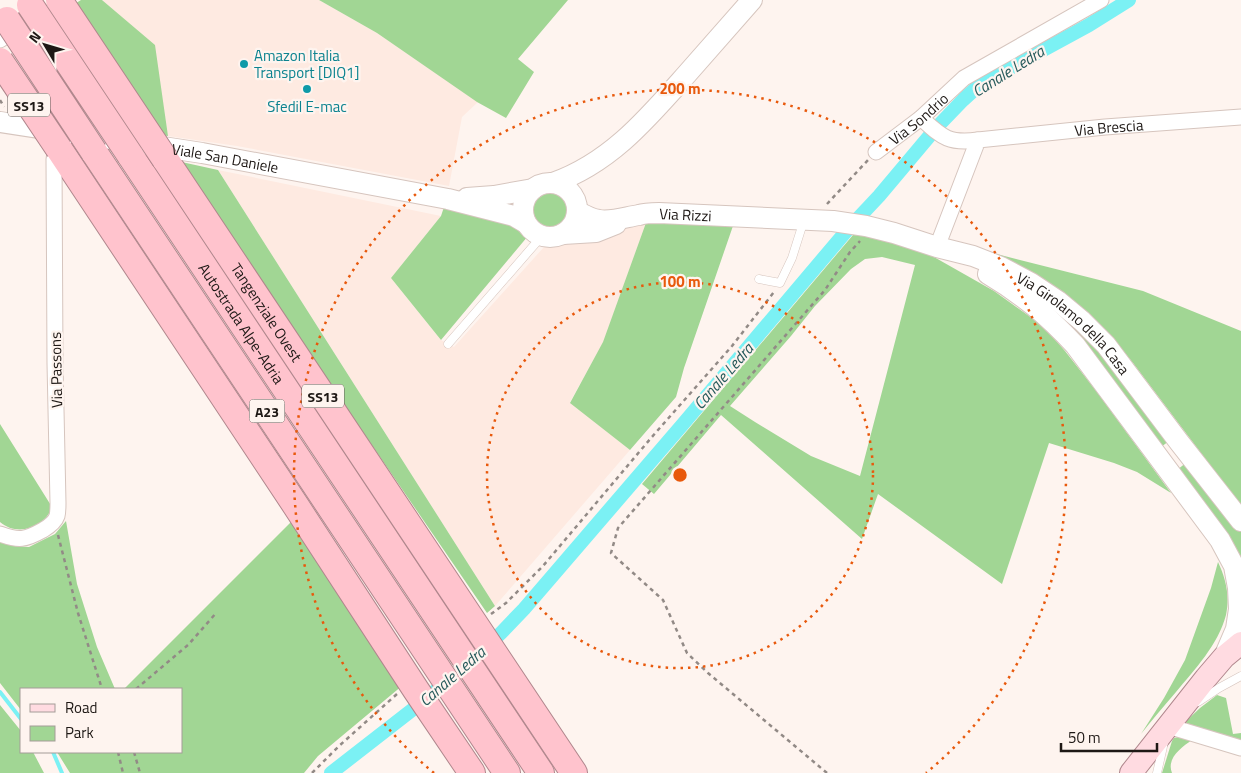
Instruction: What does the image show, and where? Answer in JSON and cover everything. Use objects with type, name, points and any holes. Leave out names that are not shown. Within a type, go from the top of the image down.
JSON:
[{"type":"highway","name":"Tangenziale Ovest","points":[[60,0],[165,159],[492,642],[574,773]]},
{"type":"highway","name":"Autostrada Alpe-Adria","points":[[28,3],[542,773]]},
{"type":"highway","name":"Autostrada Alpe-Adria","points":[[2,24],[94,152],[507,773]]},
{"type":"highway","name":"SS13","points":[[0,61],[56,154],[291,497],[414,697],[472,773]]},
{"type":"highway","points":[[492,642],[524,677],[569,744],[592,773]]},
{"type":"main road","name":"Viale San Daniele","points":[[448,199],[494,196],[533,189],[543,184],[553,183],[566,178],[598,161],[620,143],[656,108],[752,0]]},
{"type":"main road","name":"Viale San Daniele","points":[[4,120],[33,127],[202,153],[448,199],[514,216],[526,222],[542,236]]},
{"type":"main road","name":"Viale San Daniele","points":[[563,234],[574,223],[577,194],[580,186],[598,161]]},
{"type":"main road","points":[[553,183],[569,190],[576,206]]},
{"type":"main road","points":[[526,222],[523,212],[525,200],[533,189]]},
{"type":"main road","name":"Via Rizzi","points":[[576,206],[586,216],[597,220],[616,220],[640,214],[659,213],[809,220]]},
{"type":"main road","name":"Via Rizzi","points":[[563,234],[596,232],[631,216]]},
{"type":"main road","name":"Via Girolamo della Casa","points":[[809,220],[833,221],[870,227],[973,256],[1001,267],[1032,283],[1058,301],[1106,345],[1241,521]]},
{"type":"main road","points":[[542,236],[554,237],[563,234]]},
{"type":"main road","name":"Via Girolamo della Casa","points":[[938,247],[1008,286],[1057,326],[1075,345],[1220,540],[1234,566],[1239,609],[1236,629],[1224,657]]},
{"type":"main road","points":[[1163,463],[1184,448]]},
{"type":"main road","points":[[1131,773],[1224,657],[1241,643]]},
{"type":"street","points":[[2,24],[60,0]]},
{"type":"street","name":"Via Sondrio","points":[[876,152],[923,119],[964,78],[1101,0]]},
{"type":"street","name":"Via Brescia","points":[[923,119],[940,134],[958,142],[1105,127],[1241,117]]},
{"type":"street","points":[[938,247],[978,140]]},
{"type":"street","name":"Via Passons","points":[[52,523],[57,516],[58,503],[55,353],[56,154]]},
{"type":"street","points":[[0,534],[21,539],[30,537],[52,523]]},
{"type":"street","points":[[1172,721],[1241,748]]},
{"type":"lane","points":[[759,279],[780,282],[809,220]]},
{"type":"lane","points":[[448,344],[542,236]]},
{"type":"lane","points":[[1157,773],[1172,721],[1219,688],[1241,676]]},
{"type":"path","points":[[0,100],[4,120]]},
{"type":"path","name":"Via Sondrio","points":[[809,220],[876,152]]},
{"type":"path","points":[[827,773],[708,673],[688,652],[663,600],[611,553],[618,528],[825,290],[850,252],[870,227]]},
{"type":"path","points":[[492,642],[506,603],[542,566],[732,346],[773,294],[780,282]]},
{"type":"path","points":[[52,523],[56,527],[78,613],[102,688]]},
{"type":"path","points":[[137,688],[188,645],[217,612]]},
{"type":"path","points":[[312,773],[339,746],[414,697]]},
{"type":"path","points":[[118,753],[123,773]]},
{"type":"path","points":[[134,753],[140,773]]},
{"type":"shaded area","points":[[102,0],[319,0],[377,33],[478,102],[462,117],[449,186],[237,146],[168,136],[154,45]]},
{"type":"shaded area","points":[[218,170],[441,216],[391,278],[441,340],[454,347],[544,247],[597,239],[647,220],[603,343],[570,402],[630,450],[495,606]]},
{"type":"green space","points":[[81,0],[102,0],[155,45],[168,136],[159,135],[73,5]]},
{"type":"green space","points":[[319,0],[568,0],[518,59],[534,72],[506,118],[477,102],[377,33]]},
{"type":"green space","points":[[177,161],[218,170],[495,606],[487,613]]},
{"type":"green space","points":[[551,192],[558,193],[564,197],[568,203],[568,217],[564,223],[558,227],[551,228],[544,227],[538,223],[534,217],[533,210],[534,203],[538,197],[544,193]]},
{"type":"green space","points":[[445,204],[507,221],[528,236],[441,340],[391,278],[441,216]]},
{"type":"green space","points":[[647,220],[734,223],[684,368],[676,397],[630,450],[570,403],[603,342]]},
{"type":"green space","points":[[853,235],[872,236],[902,244],[934,257],[994,291],[1043,326],[1097,392],[1171,493],[1137,472],[1049,443],[1002,584],[878,494],[862,539],[721,415],[654,494],[642,484]],"holes":[[[882,257],[915,265],[860,476],[811,456],[730,406],[815,306],[851,269],[865,259]]]},
{"type":"green space","points":[[973,248],[1143,291],[1241,331],[1241,506],[1133,363],[1090,314],[1060,292]]},
{"type":"green space","points":[[1047,303],[1081,329],[1169,441],[1161,447]]},
{"type":"green space","points":[[0,424],[52,507],[43,520],[30,528],[14,529],[0,522]]},
{"type":"green space","points":[[1187,462],[1241,532],[1241,563],[1177,470]]},
{"type":"green space","points":[[293,520],[403,685],[318,756],[304,773],[70,773],[58,753],[182,753],[182,688],[125,688]]},
{"type":"green space","points":[[66,521],[77,584],[97,647],[115,688],[20,688],[20,709],[0,683],[0,540],[14,546],[29,547],[55,534]]},
{"type":"green space","points":[[1218,562],[1225,581],[1227,594],[1226,615],[1222,626],[1205,656],[1141,734],[1185,660],[1211,588]]},
{"type":"green space","points":[[1217,695],[1226,698],[1233,734],[1241,733],[1241,741],[1182,725]]},
{"type":"green space","points":[[0,705],[20,730],[20,753],[34,753],[44,773],[0,773]]},
{"type":"green space","points":[[1178,737],[1192,740],[1173,758],[1171,762],[1172,773],[1162,773],[1172,741]]},
{"type":"waterway","name":"Canale Ledra","points":[[485,648],[524,609],[849,228],[963,100],[975,89],[992,78],[1089,25],[1129,0]]},
{"type":"waterway","name":"Canale Ledra","points":[[331,773],[450,679]]},
{"type":"waterway","points":[[0,692],[20,718]]},
{"type":"waterway","points":[[53,753],[62,773]]},
{"type":"place","name":"Amazon Italia Transport [DIQ1]","points":[[244,64]]},
{"type":"place","name":"Sfedil E-mac","points":[[307,89]]}]
